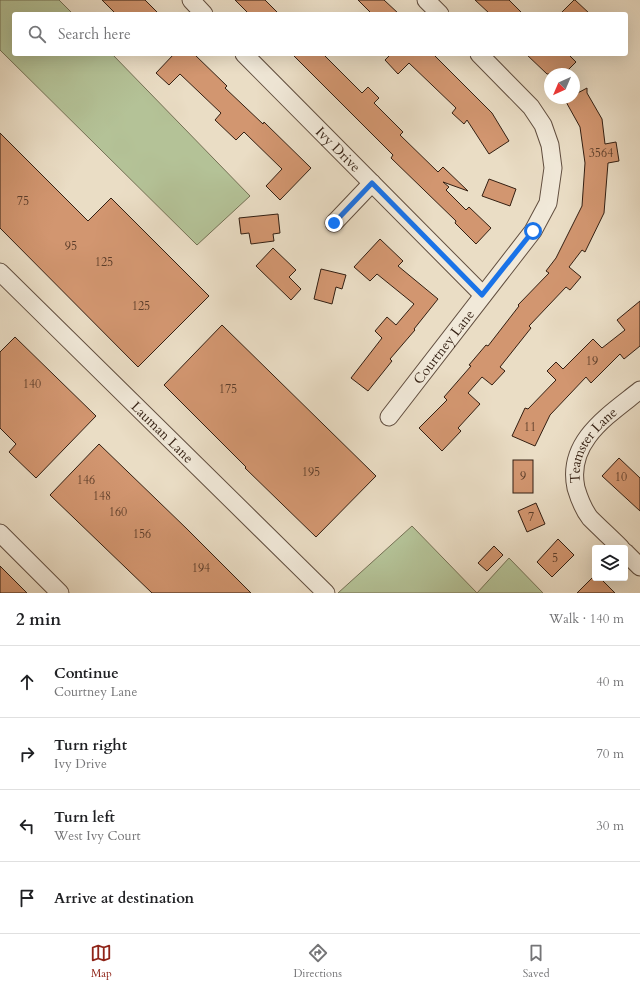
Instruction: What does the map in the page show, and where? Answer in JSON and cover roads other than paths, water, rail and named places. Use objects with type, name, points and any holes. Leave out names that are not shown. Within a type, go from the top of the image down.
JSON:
[{"type":"street","points":[[191,0],[202,12]]},
{"type":"street","points":[[426,0],[438,12]]},
{"type":"street","name":"Ivy Drive","points":[[246,56],[482,295]]},
{"type":"street","name":"Courtney Lane","points":[[389,417],[533,231],[548,204],[553,168],[550,145],[543,125],[531,107],[481,56]]},
{"type":"street","points":[[334,223],[372,183]]},
{"type":"street","name":"Lauman Lane","points":[[0,272],[326,593]]},
{"type":"street","name":"Teamster Lane","points":[[618,545],[590,517],[578,498],[574,479],[575,462],[580,448],[596,426],[640,390]]},
{"type":"street","points":[[0,533],[60,593]]},
{"type":"street","points":[[628,555],[640,568]]}]
